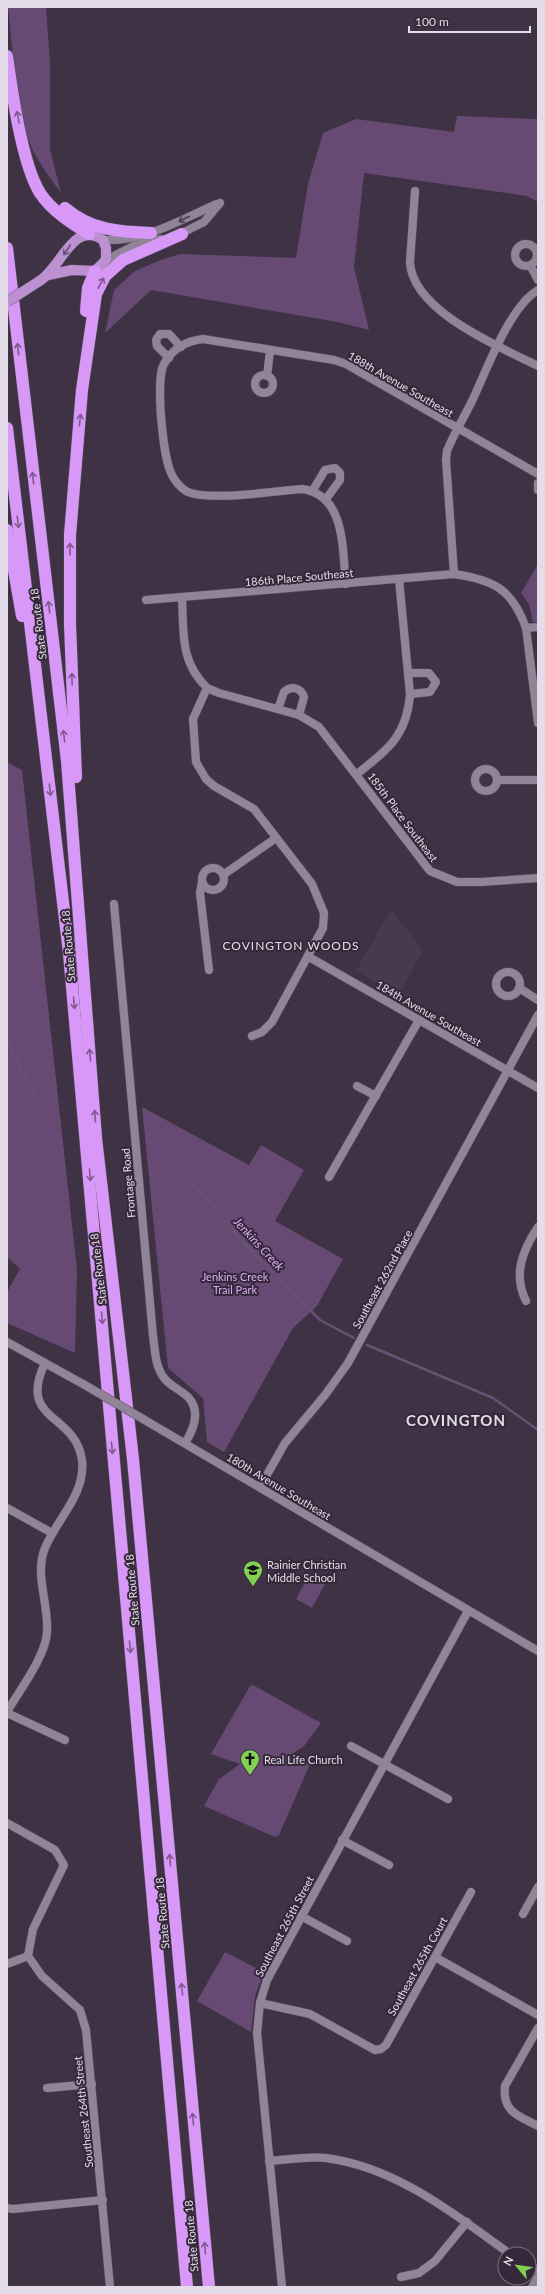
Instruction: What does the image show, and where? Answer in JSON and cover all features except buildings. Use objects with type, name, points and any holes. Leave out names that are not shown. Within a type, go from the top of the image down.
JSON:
[{"type":"highway","points":[[7,56],[27,155],[41,194],[59,214],[88,234]]},
{"type":"highway","points":[[27,155],[50,192],[77,217],[109,230],[151,233]]},
{"type":"highway","points":[[80,942],[70,624],[70,535],[82,390],[95,300],[99,285],[105,276],[125,259],[182,234]]},
{"type":"highway","name":"State Route 18","points":[[7,248],[67,761],[80,942],[91,1137],[187,2287]]},
{"type":"highway","points":[[82,390],[82,337],[88,288],[95,271]]},
{"type":"highway","name":"State Route 18","points":[[7,428],[69,953],[88,1094]]},
{"type":"highway","points":[[7,530],[46,760]]},
{"type":"highway","name":"State Route 18","points":[[91,1137],[133,1459],[209,2287]]},
{"type":"main road","points":[[7,302],[44,277],[74,240],[88,234],[102,240],[106,248],[106,260],[95,271],[72,270],[44,277]]},
{"type":"street","points":[[415,191],[410,262],[410,273],[415,283],[426,298],[469,332],[538,366]]},
{"type":"street","points":[[102,240],[124,240],[151,233],[220,203],[204,222],[182,234],[133,246],[106,260]]},
{"type":"street","points":[[530,265],[538,280]]},
{"type":"street","points":[[454,574],[446,460],[447,451],[517,312],[532,294],[538,290]]},
{"type":"street","points":[[169,358],[157,346],[156,340],[160,334],[169,334],[178,349],[163,365],[158,387],[166,458],[171,475],[178,484],[187,491],[210,496],[302,489],[313,490],[324,497],[339,523],[346,584]]},
{"type":"street","name":"188th Avenue Southeast","points":[[178,349],[189,342],[203,339],[270,351],[318,357],[346,364],[458,430],[538,474]]},
{"type":"street","points":[[267,376],[270,351]]},
{"type":"street","points":[[313,490],[325,470],[335,468],[340,473],[340,480],[324,497]]},
{"type":"street","points":[[538,483],[538,490]]},
{"type":"street","name":"186th Place Southeast","points":[[146,600],[182,599],[454,574],[481,578],[498,587],[512,600],[526,628],[538,723]]},
{"type":"street","points":[[358,774],[398,738],[403,729],[409,711],[410,694],[399,579]]},
{"type":"street","points":[[182,599],[187,660],[197,678],[207,688],[193,719],[196,762],[206,779],[214,786],[254,810],[312,884],[324,913],[323,928],[309,957],[272,1022],[262,1032],[252,1036]]},
{"type":"street","points":[[526,628],[538,627]]},
{"type":"street","points":[[408,674],[429,672],[436,682],[430,692],[410,694]]},
{"type":"street","name":"185th Place Southeast","points":[[207,688],[218,693],[299,715],[319,727],[358,774],[420,860],[430,871],[457,882],[538,878]]},
{"type":"street","points":[[278,709],[284,692],[292,688],[296,688],[304,697],[299,715]]},
{"type":"street","points":[[497,780],[538,780]]},
{"type":"street","points":[[223,875],[276,838]]},
{"type":"street","points":[[202,882],[206,888],[216,889],[224,882],[223,875],[215,868],[208,869],[203,874],[200,893],[209,970]]},
{"type":"street","name":"Frontage Road","points":[[114,904],[153,1336],[157,1362],[164,1377],[187,1397],[193,1405],[194,1424],[186,1443]]},
{"type":"street","name":"184th Avenue Southeast","points":[[309,957],[538,1088]]},
{"type":"street","points":[[519,988],[538,1000]]},
{"type":"street","name":"Southeast 262nd Place","points":[[260,1487],[285,1442],[326,1395],[348,1362],[538,1015]]},
{"type":"street","points":[[330,1177],[419,1020]]},
{"type":"street","points":[[357,1086],[376,1096]]},
{"type":"street","points":[[526,1301],[520,1287],[519,1272],[527,1245],[538,1227]]},
{"type":"street","name":"180th Avenue Southeast","points":[[7,1342],[84,1384],[186,1443],[538,1651]]},
{"type":"street","points":[[45,1363],[37,1383],[37,1398],[45,1410],[74,1438],[82,1460],[82,1471],[78,1490],[52,1533],[42,1557],[41,1567],[46,1617],[46,1640],[40,1656],[7,1712],[65,1740]]},
{"type":"street","points":[[7,1508],[52,1533]]},
{"type":"street","name":"Southeast 265th Street","points":[[282,2287],[257,2033],[260,2002],[267,1980],[468,1611]]},
{"type":"street","points":[[351,1746],[448,1799]]},
{"type":"street","points":[[7,1823],[55,1850],[64,1865],[33,1929],[28,1956],[7,1964]]},
{"type":"street","points":[[342,1840],[389,1865]]},
{"type":"street","points":[[523,1914],[538,1887]]},
{"type":"street","name":"Southeast 265th Court","points":[[260,2002],[310,2014],[375,2050],[381,2049],[386,2045],[471,1892]]},
{"type":"street","points":[[302,1916],[347,1941]]},
{"type":"street","name":"Southeast 264th Street","points":[[28,1956],[42,1976],[80,2010],[86,2030],[110,2287]]},
{"type":"street","points":[[435,1957],[538,2014]]},
{"type":"street","points":[[538,2028],[505,2086],[504,2096],[514,2114],[538,2126]]},
{"type":"street","points":[[47,2088],[92,2084]]},
{"type":"street","points":[[269,2161],[324,2158],[354,2163],[413,2189],[466,2222],[499,2246]]},
{"type":"street","points":[[7,2208],[13,2209],[103,2200]]},
{"type":"street","points":[[401,2277],[419,2273],[435,2261],[466,2222]]},
{"type":"street","points":[[532,2287],[538,2276]]},
{"type":"shaded area","points":[[391,909],[423,950],[400,993],[396,994],[356,971]]},
{"type":"green space","points":[[8,7],[46,7],[50,62],[50,150],[61,193],[37,158],[24,124],[16,84]]},
{"type":"green space","points":[[457,116],[538,119],[538,202],[527,196],[364,173],[354,267],[369,330],[338,322],[151,290],[105,333],[114,290],[135,271],[161,260],[180,254],[296,258],[308,184],[323,133],[356,119],[454,132]]},
{"type":"green space","points":[[538,564],[538,622],[533,622],[529,604],[521,593]]},
{"type":"green space","points":[[7,762],[22,770],[77,1270],[75,1353],[7,1323],[7,1292],[20,1269],[7,1257]]},
{"type":"green space","name":"Jenkins Creek Trail Park","points":[[142,1107],[249,1165],[261,1145],[304,1170],[275,1221],[343,1259],[317,1306],[293,1328],[224,1452],[207,1442],[203,1398],[168,1368]]},
{"type":"green space","points":[[309,1575],[325,1584],[312,1608],[296,1599]]},
{"type":"green space","points":[[253,1685],[321,1723],[304,1746],[288,1757],[310,1764],[279,1835],[275,1837],[204,1806],[219,1779],[240,1764],[211,1754],[250,1686]]},
{"type":"green space","points":[[225,1952],[264,1972],[255,1996],[251,2032],[197,2001]]},
{"type":"waterway","name":"Jenkins Creek","points":[[7,1030],[9,1045],[39,1103]]},
{"type":"waterway","name":"Jenkins Creek","points":[[161,1151],[192,1182],[246,1245],[320,1320],[354,1338]]},
{"type":"waterway","name":"Jenkins Creek","points":[[367,1345],[493,1398],[538,1430]]},
{"type":"place","name":"Rainier Christian Middle School","points":[[253,1587]]},
{"type":"place","name":"Real Life Church","points":[[250,1776]]},
{"type":"district","name":"COVINGTON WOODS","points":[[291,945]]},
{"type":"district","name":"COVINGTON","points":[[456,1420]]}]
